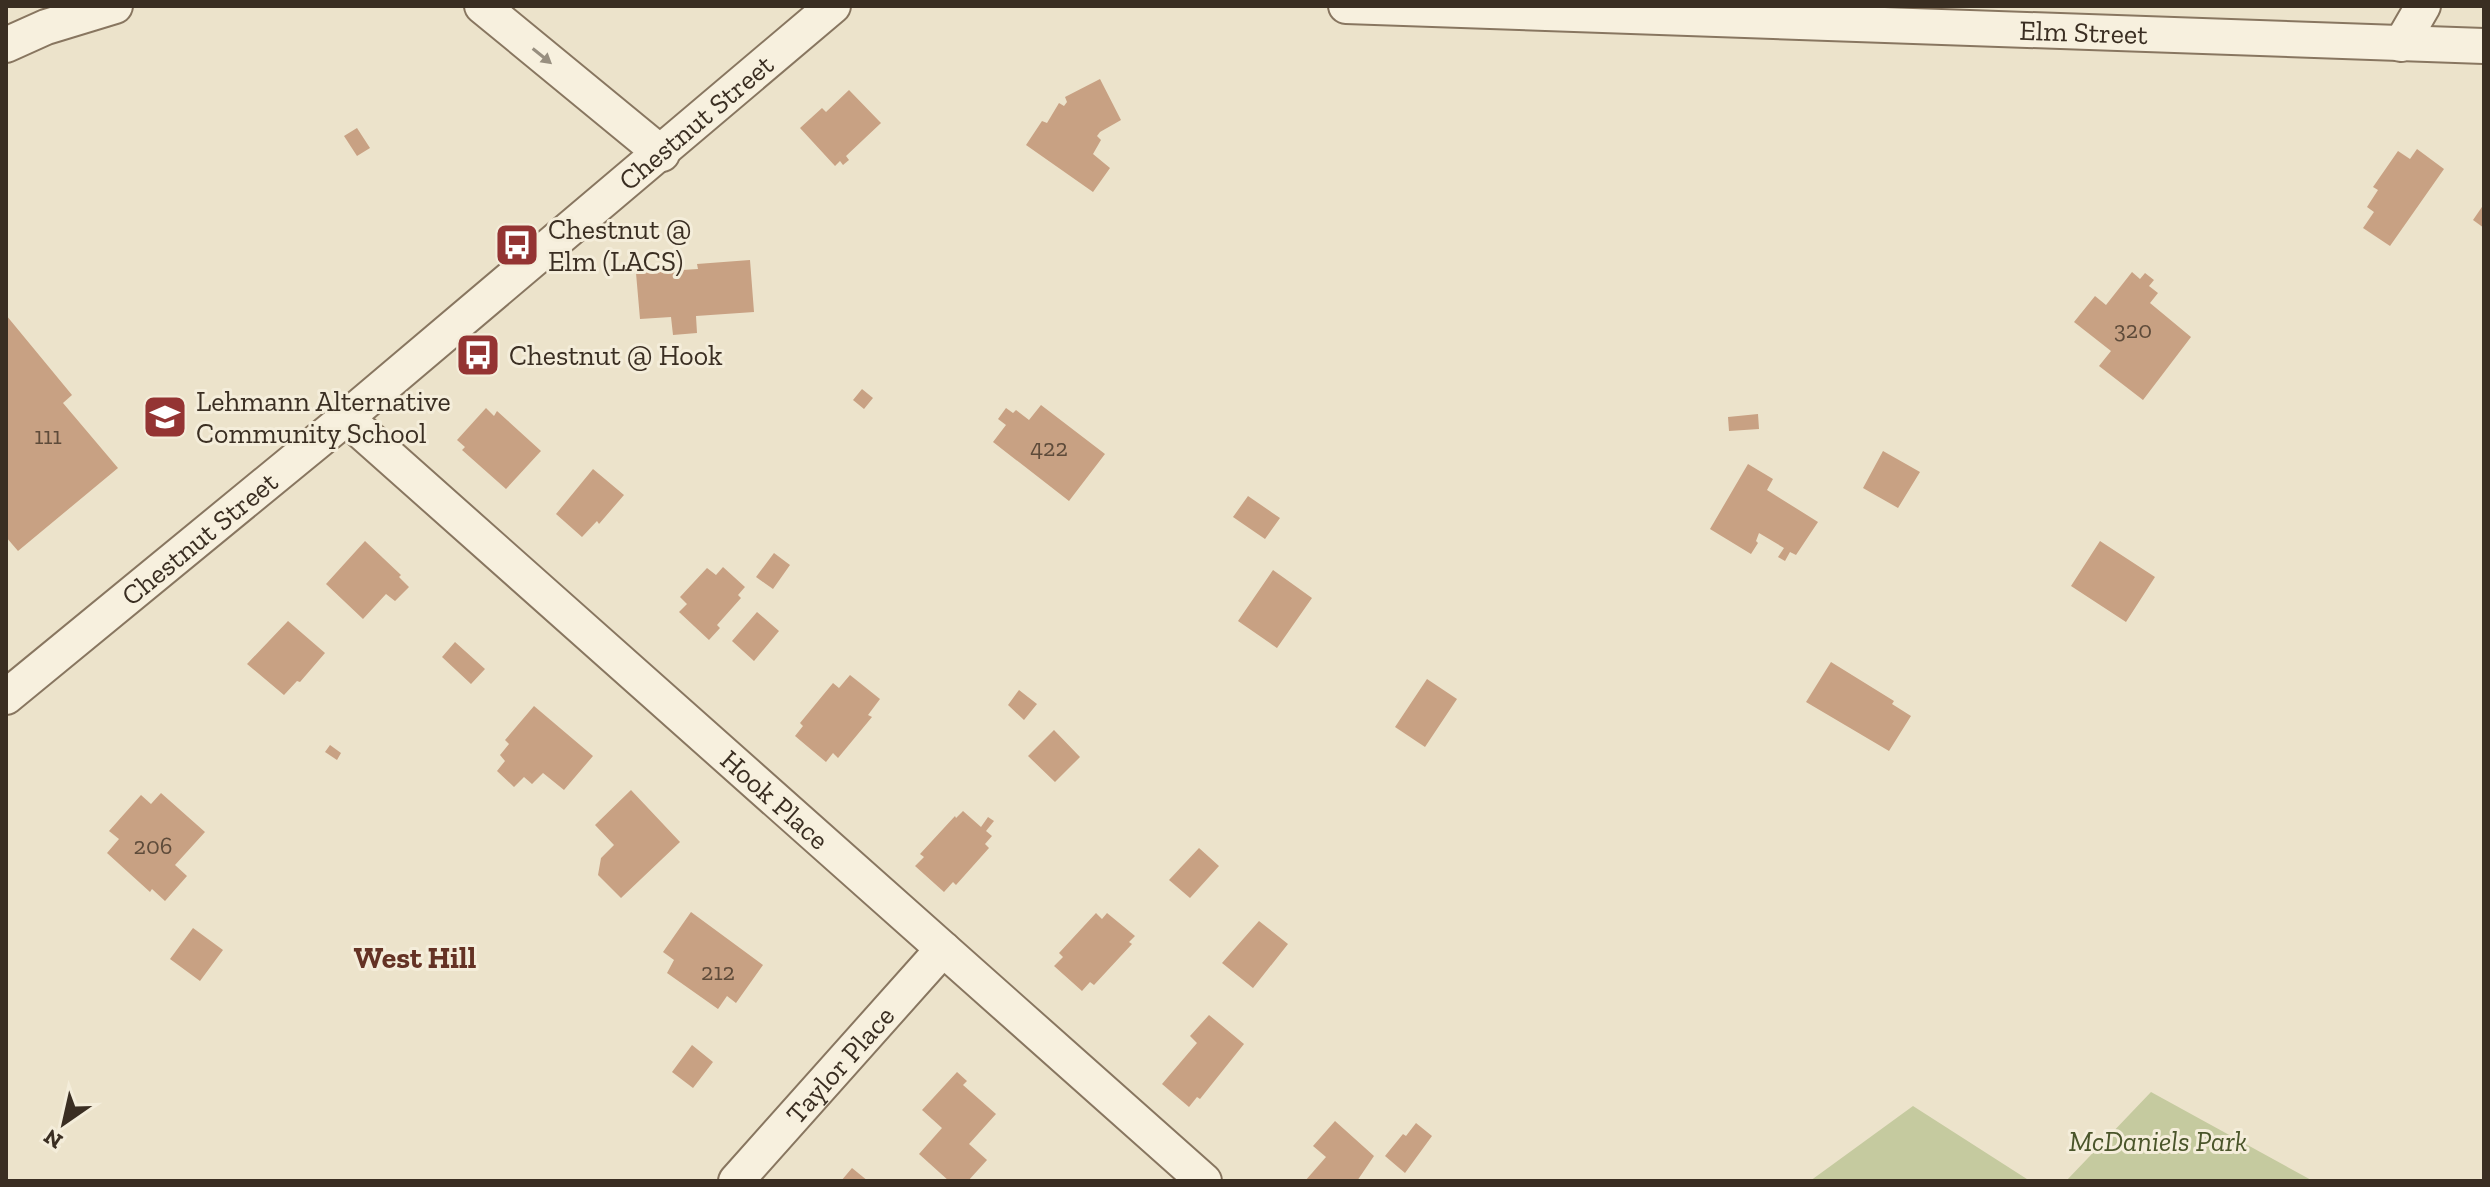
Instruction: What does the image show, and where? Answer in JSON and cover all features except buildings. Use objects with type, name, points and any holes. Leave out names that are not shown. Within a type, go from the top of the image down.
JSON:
[{"type":"street","points":[[6,45],[46,27],[115,6]]},
{"type":"street","points":[[482,6],[662,154]]},
{"type":"street","name":"Chestnut Street","points":[[6,697],[662,154],[833,6]]},
{"type":"street","name":"Elm Street","points":[[1346,6],[2484,46]]},
{"type":"street","points":[[2401,44],[2423,6]]},
{"type":"street","name":"Hook Place","points":[[346,418],[1204,1181]]},
{"type":"street","name":"Taylor Place","points":[[736,1181],[943,949]]},
{"type":"green space","name":"McDaniels Park","points":[[2151,1092],[2313,1181],[2066,1181]]},
{"type":"green space","name":"McDaniels Park","points":[[1913,1106],[2030,1181],[1810,1181]]},
{"type":"place","name":"Chestnut @ Elm (LACS)","points":[[517,245]]},
{"type":"place","name":"Chestnut @ Hook","points":[[478,355]]},
{"type":"place","name":"Lehmann Alternative Community School","points":[[165,417]]},
{"type":"district","name":"West Hill","points":[[415,958]]}]
